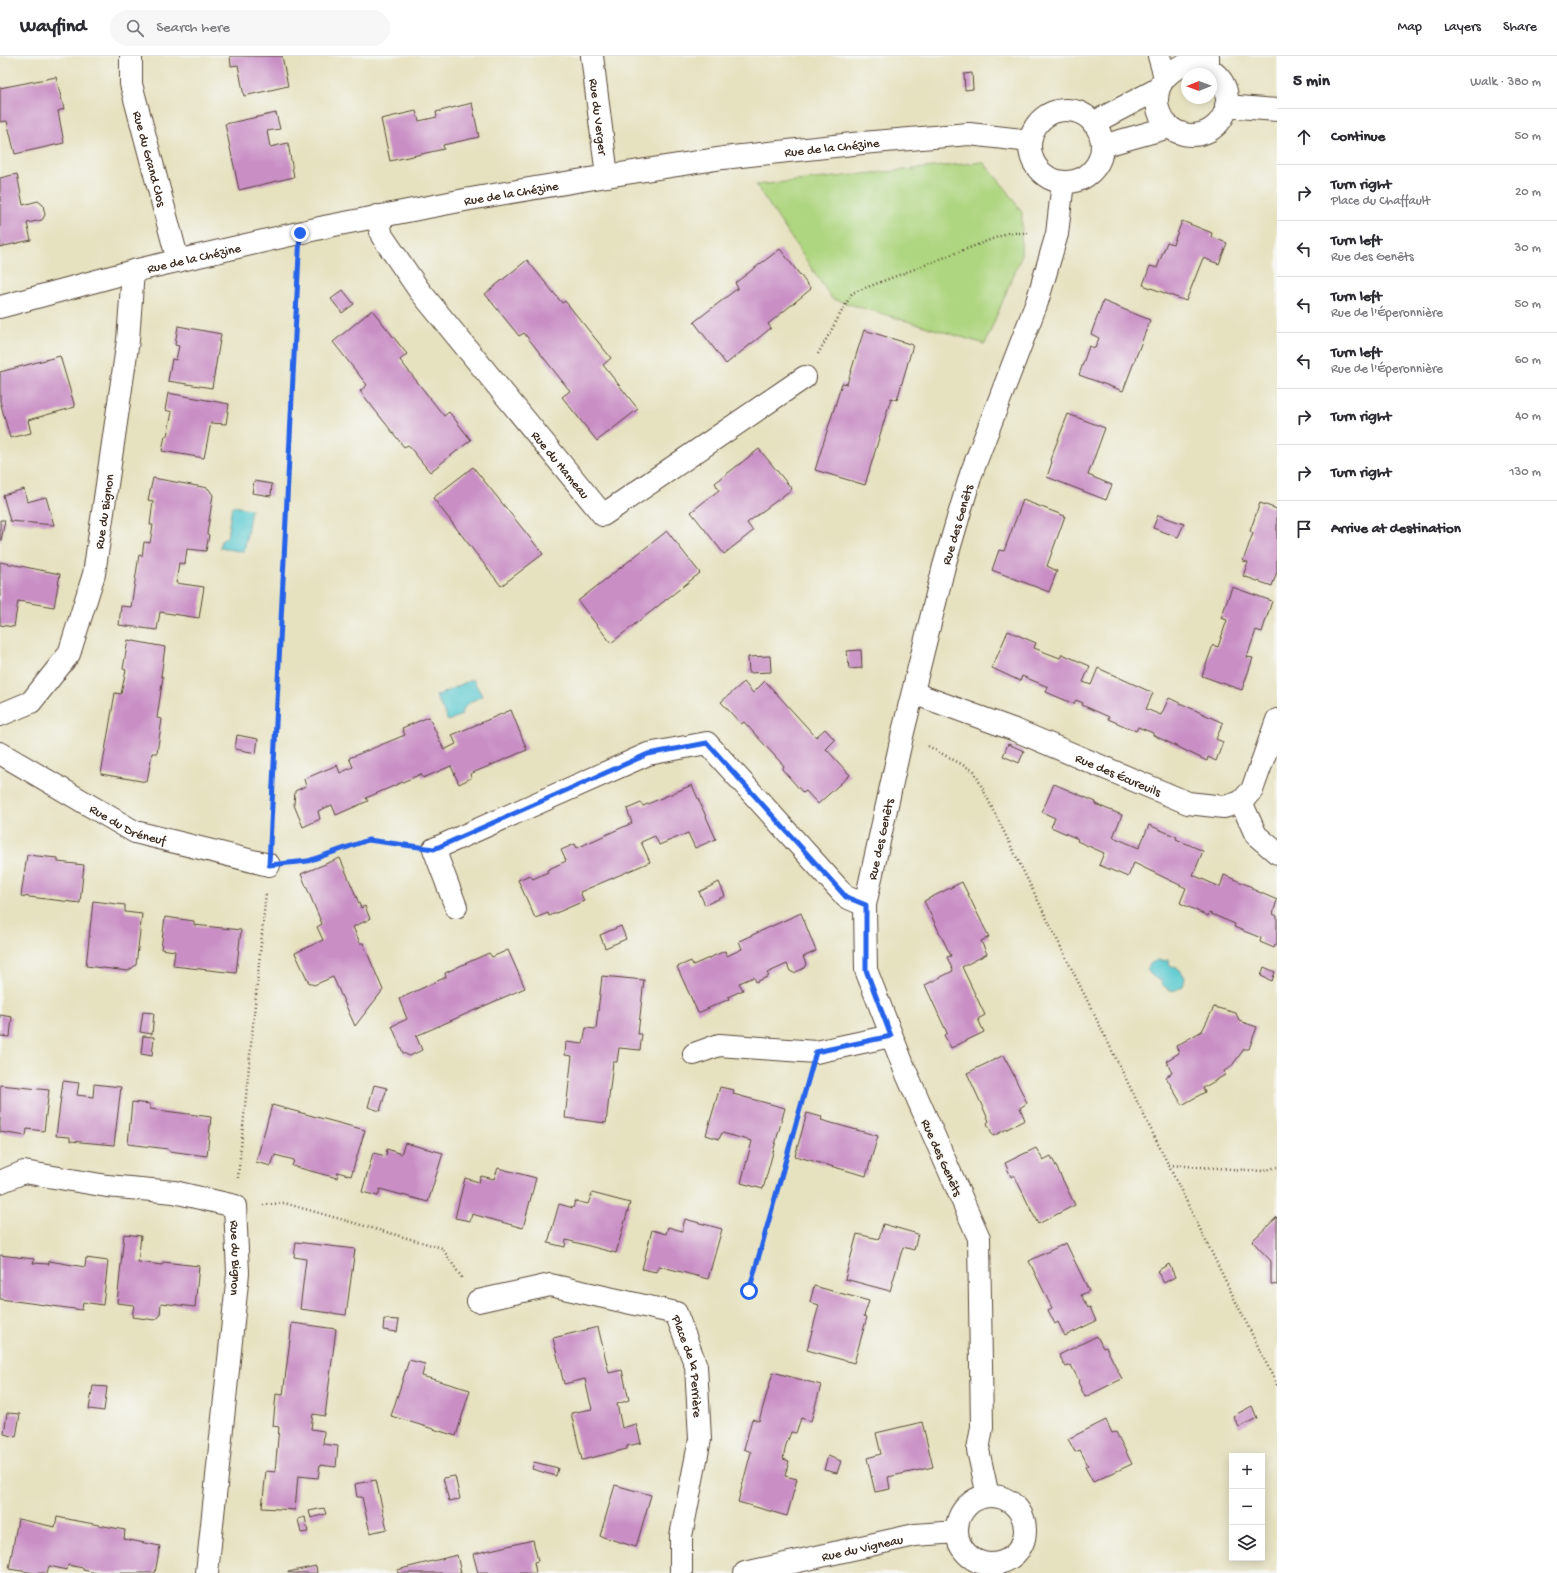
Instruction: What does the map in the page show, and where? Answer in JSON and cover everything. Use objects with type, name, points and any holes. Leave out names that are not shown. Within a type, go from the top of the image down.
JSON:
[{"type":"street","name":"Rue du Grand Clos","points":[[131,56],[131,84],[178,261]]},
{"type":"street","name":"Rue du Verger","points":[[592,56],[607,176]]},
{"type":"street","points":[[1093,123],[1162,83],[1174,70],[1185,65],[1197,65],[1208,62],[1223,85],[1226,95],[1226,106],[1222,117],[1214,126],[1204,132],[1192,135],[1181,133],[1170,127],[1163,119],[1158,110],[1157,99],[1162,83],[1159,56]]},
{"type":"street","points":[[1226,106],[1277,110]]},
{"type":"street","points":[[1061,110],[1073,111],[1084,115],[1093,123],[1100,134],[1102,146],[1100,158],[1094,168],[1085,177],[1074,181],[1062,182],[1051,179],[1041,173],[1034,164],[1030,153],[1030,141],[1040,120],[1050,113],[1061,110]]},
{"type":"street","points":[[1102,146],[1170,127]]},
{"type":"street","name":"Rue de la Chézine","points":[[0,307],[133,271],[377,216],[607,176],[730,158],[862,143],[969,134],[1030,141]]},
{"type":"street","name":"Rue des Genêts","points":[[988,1496],[978,1450],[982,1427],[978,1238],[905,1070],[866,970],[866,905],[903,732],[944,566],[971,474],[1037,302],[1057,234],[1062,182]]},
{"type":"street","name":"Rue du Hameau","points":[[377,216],[382,236],[419,290],[604,515],[805,377]]},
{"type":"street","name":"Rue du Bignon","points":[[0,715],[32,702],[69,654],[94,574],[128,340],[133,271]]},
{"type":"street","name":"Rue des Écureuils","points":[[913,693],[1015,730],[1188,803],[1224,807],[1241,802]]},
{"type":"street","points":[[1277,720],[1252,790],[1241,802],[1256,835],[1277,853]]},
{"type":"street","points":[[456,907],[434,849],[648,754],[707,743],[846,897],[866,905]]},
{"type":"street","name":"Rue du Dréneuf","points":[[0,753],[135,832],[269,865]]},
{"type":"street","points":[[694,1054],[719,1045],[816,1052],[891,1036]]},
{"type":"street","name":"Rue du Bignon","points":[[0,1182],[24,1172],[107,1186],[174,1192],[235,1206],[238,1273],[207,1573]]},
{"type":"street","name":"Place de la Perrière","points":[[478,1301],[550,1285],[676,1313],[696,1366],[700,1439],[681,1536],[681,1573]]},
{"type":"street","points":[[988,1496],[1001,1497],[1014,1504],[1024,1519],[1024,1541],[1015,1555],[988,1568],[971,1557],[962,1548],[957,1532],[958,1522],[964,1509],[973,1501],[988,1496]]},
{"type":"street","name":"Rue du Vigneau","points":[[745,1573],[915,1535],[957,1532]]},
{"type":"path","points":[[300,233],[269,865],[235,1206],[284,1203],[442,1248],[478,1301]]},
{"type":"path","points":[[805,377],[852,293],[1008,233],[1057,234]]},
{"type":"path","points":[[903,732],[974,771],[1277,1385]]},
{"type":"path","points":[[269,865],[308,861],[368,840],[434,849]]},
{"type":"path","points":[[749,1291],[816,1052]]},
{"type":"path","points":[[1169,1165],[1263,1171],[1277,1167]]},
{"type":"green space","points":[[983,162],[1007,190],[1022,213],[1021,257],[985,344],[832,299],[756,185]]},
{"type":"water","points":[[232,506],[251,509],[244,552],[220,548],[221,541],[227,537]]},
{"type":"water","points":[[473,679],[482,696],[466,705],[461,715],[448,721],[436,696]]},
{"type":"water","points":[[1158,960],[1168,960],[1170,965],[1180,970],[1185,977],[1183,986],[1176,990],[1167,989],[1161,981],[1151,975],[1147,968],[1149,964]]},
{"type":"building","points":[[230,56],[282,56],[288,86],[244,96],[238,65],[231,66]]},
{"type":"building","points":[[972,73],[973,89],[965,90],[964,74]]},
{"type":"building","points":[[56,77],[64,109],[58,111],[64,143],[15,154],[7,121],[0,122],[0,88]]},
{"type":"building","points":[[472,103],[479,137],[443,145],[444,149],[390,161],[381,119],[416,111],[419,121],[437,117],[436,112]]},
{"type":"building","points":[[276,113],[280,129],[267,131],[270,147],[288,143],[294,177],[239,190],[225,124]]},
{"type":"building","points":[[17,174],[23,205],[38,201],[43,205],[45,215],[42,220],[27,223],[31,240],[0,247],[0,178]]},
{"type":"building","points":[[1182,221],[1212,233],[1211,237],[1227,243],[1219,264],[1203,258],[1186,301],[1143,285],[1150,266],[1157,268],[1167,242],[1173,244]]},
{"type":"building","points":[[780,249],[811,289],[768,324],[771,328],[726,364],[694,322],[738,288],[735,283]]},
{"type":"building","points":[[527,260],[562,303],[565,301],[611,358],[603,365],[638,409],[597,441],[562,397],[570,391],[524,333],[519,336],[485,294]]},
{"type":"building","points":[[343,290],[354,304],[342,313],[331,299]]},
{"type":"building","points":[[1103,301],[1150,320],[1123,391],[1079,375],[1089,346],[1095,348],[1099,338],[1091,334]]},
{"type":"building","points":[[372,310],[407,354],[400,360],[444,416],[449,412],[471,440],[430,472],[408,445],[404,447],[360,391],[367,385],[333,342]]},
{"type":"building","points":[[178,326],[221,334],[212,388],[168,381],[172,359],[176,360],[179,346],[175,345]]},
{"type":"building","points":[[864,330],[913,345],[897,400],[891,398],[865,485],[815,470],[842,383],[847,384]]},
{"type":"building","points":[[60,356],[75,407],[28,420],[31,433],[10,438],[0,401],[0,372]]},
{"type":"building","points":[[168,393],[229,404],[226,424],[211,423],[204,458],[162,451],[172,412],[165,410]]},
{"type":"building","points":[[1068,414],[1105,428],[1088,475],[1112,485],[1106,500],[1047,477],[1052,462],[1050,460]]},
{"type":"building","points":[[759,449],[792,489],[747,523],[753,531],[724,554],[691,512],[719,490],[715,483]]},
{"type":"building","points":[[473,467],[543,554],[501,586],[433,498]]},
{"type":"building","points":[[153,478],[208,488],[213,495],[206,551],[187,549],[185,564],[179,563],[176,583],[204,587],[199,618],[160,612],[157,630],[119,625],[121,606],[131,607],[139,555],[142,556],[144,542],[150,543],[153,525],[150,525],[153,501],[148,500]]},
{"type":"building","points":[[254,481],[272,484],[271,496],[252,493]]},
{"type":"building","points":[[24,489],[27,502],[46,497],[54,525],[10,521],[3,495]]},
{"type":"building","points":[[1023,500],[1065,516],[1047,566],[1057,571],[1049,592],[992,570],[999,550],[1004,551]]},
{"type":"building","points":[[1260,503],[1277,509],[1277,572],[1272,586],[1243,576],[1248,562],[1243,561],[1253,533],[1250,531]]},
{"type":"building","points":[[1158,515],[1184,524],[1178,537],[1153,528]]},
{"type":"building","points":[[0,520],[5,520],[1,541],[0,541]]},
{"type":"building","points":[[667,531],[700,573],[611,643],[578,601]]},
{"type":"building","points":[[0,562],[60,574],[54,607],[18,601],[14,627],[0,625]]},
{"type":"building","points":[[1232,587],[1272,601],[1262,632],[1256,630],[1247,657],[1253,658],[1242,690],[1202,676],[1213,645],[1218,647],[1227,620],[1221,618]]},
{"type":"building","points":[[1008,631],[1036,643],[1034,648],[1060,658],[1062,654],[1090,666],[1083,682],[1091,685],[1098,668],[1153,693],[1146,709],[1161,715],[1169,698],[1223,723],[1216,739],[1223,742],[1216,761],[1208,757],[1207,761],[1153,735],[1153,733],[1138,727],[1136,731],[1108,719],[1109,717],[1082,705],[1083,703],[1076,700],[1074,704],[1046,692],[1048,687],[1022,676],[1020,681],[992,668]]},
{"type":"building","points":[[128,640],[165,647],[161,676],[163,677],[157,718],[162,719],[157,753],[152,753],[147,782],[101,774],[115,693],[121,694],[126,670],[123,669]]},
{"type":"building","points":[[861,650],[862,668],[849,669],[847,651]]},
{"type":"building","points":[[770,656],[771,672],[749,673],[748,657]]},
{"type":"building","points":[[765,681],[816,737],[825,729],[835,740],[826,749],[850,775],[818,804],[806,791],[803,793],[782,769],[784,766],[744,722],[741,724],[721,702],[744,682],[753,693]]},
{"type":"building","points":[[511,710],[527,750],[470,774],[471,778],[459,784],[451,766],[423,778],[421,774],[366,798],[368,801],[336,815],[332,805],[318,811],[320,819],[303,827],[294,805],[295,791],[306,786],[304,779],[337,765],[340,773],[353,767],[349,758],[405,735],[402,728],[429,717],[444,750],[456,744],[452,735]]},
{"type":"building","points":[[237,735],[258,739],[256,753],[235,749]]},
{"type":"building","points":[[1008,744],[1024,751],[1019,763],[1003,756]]},
{"type":"building","points":[[1054,784],[1122,815],[1113,837],[1139,848],[1149,825],[1177,837],[1176,839],[1203,851],[1193,875],[1220,887],[1224,875],[1277,900],[1273,914],[1277,916],[1277,945],[1275,945],[1274,948],[1260,942],[1261,938],[1234,927],[1235,924],[1209,913],[1208,916],[1180,903],[1186,888],[1134,863],[1128,877],[1099,865],[1104,853],[1051,827],[1055,818],[1042,812]]},
{"type":"building","points":[[692,785],[716,839],[695,848],[688,833],[659,845],[655,836],[641,842],[650,862],[580,892],[584,901],[549,916],[548,913],[535,918],[518,880],[530,875],[533,879],[566,861],[561,850],[575,844],[577,848],[632,823],[627,809],[641,803],[643,806]]},
{"type":"building","points":[[27,855],[58,858],[58,862],[84,865],[80,903],[21,896]]},
{"type":"building","points":[[340,858],[361,908],[365,906],[370,919],[353,927],[360,943],[363,943],[383,990],[355,1026],[333,977],[314,985],[309,983],[295,953],[323,940],[317,927],[322,924],[301,874]]},
{"type":"building","points":[[719,882],[725,896],[705,905],[699,892]]},
{"type":"building","points":[[962,882],[989,937],[981,941],[987,954],[962,967],[985,1015],[978,1019],[984,1032],[951,1048],[944,1035],[947,1033],[925,985],[953,971],[947,957],[951,956],[924,901]]},
{"type":"building","points":[[93,901],[125,905],[125,912],[142,914],[136,965],[128,971],[86,966]]},
{"type":"building","points":[[801,913],[816,951],[803,957],[806,964],[804,968],[794,973],[790,971],[787,964],[767,973],[769,976],[756,982],[754,977],[739,983],[743,990],[728,997],[729,999],[698,1013],[677,967],[691,961],[693,965],[725,951],[727,956],[742,949],[739,941]]},
{"type":"building","points":[[165,917],[194,921],[194,925],[241,930],[236,973],[173,966],[175,951],[161,949]]},
{"type":"building","points":[[621,926],[626,939],[605,948],[600,935]]},
{"type":"building","points":[[508,950],[525,988],[416,1036],[422,1050],[410,1056],[403,1053],[392,1026],[407,1019],[399,999],[446,977],[445,973],[460,966],[489,953],[492,957]]},
{"type":"building","points":[[1264,967],[1275,972],[1272,981],[1261,976]]},
{"type":"building","points":[[602,976],[644,980],[638,1034],[642,1034],[640,1050],[619,1048],[617,1062],[613,1062],[606,1123],[565,1118],[572,1056],[565,1055],[566,1042],[583,1044],[586,1028],[596,1029]]},
{"type":"building","points":[[1214,1007],[1236,1013],[1239,1021],[1257,1027],[1249,1049],[1244,1049],[1231,1067],[1224,1071],[1225,1075],[1203,1088],[1205,1092],[1182,1105],[1166,1077],[1172,1073],[1166,1061],[1179,1053],[1176,1046],[1202,1031]]},
{"type":"building","points":[[143,1012],[154,1013],[152,1034],[140,1032]]},
{"type":"building","points":[[0,1015],[12,1017],[10,1037],[0,1036]]},
{"type":"building","points":[[143,1036],[154,1037],[152,1056],[141,1054]]},
{"type":"building","points":[[1004,1055],[1027,1103],[1020,1108],[1025,1120],[993,1136],[987,1123],[989,1121],[967,1073]]},
{"type":"building","points":[[63,1081],[79,1083],[77,1095],[93,1097],[94,1084],[121,1087],[114,1145],[70,1141],[70,1137],[56,1136]]},
{"type":"building","points":[[0,1085],[49,1090],[44,1131],[27,1129],[26,1136],[0,1132]]},
{"type":"building","points":[[374,1085],[387,1088],[380,1111],[368,1107]]},
{"type":"building","points":[[720,1087],[734,1090],[733,1094],[785,1108],[763,1189],[741,1183],[752,1141],[722,1133],[719,1139],[706,1135]]},
{"type":"building","points":[[132,1102],[150,1104],[150,1109],[211,1117],[207,1156],[128,1144]]},
{"type":"building","points":[[272,1105],[365,1130],[351,1176],[338,1172],[337,1178],[292,1166],[294,1160],[275,1155],[271,1166],[256,1162]]},
{"type":"building","points":[[807,1113],[822,1117],[821,1120],[878,1136],[866,1176],[795,1156]]},
{"type":"building","points":[[405,1143],[443,1153],[428,1202],[380,1189],[378,1196],[362,1192],[373,1153],[386,1156],[387,1149],[401,1154]]},
{"type":"building","points":[[1036,1148],[1043,1160],[1051,1156],[1075,1205],[1038,1224],[1014,1175],[1011,1177],[1005,1163]]},
{"type":"building","points":[[498,1168],[536,1178],[523,1228],[472,1214],[470,1221],[455,1218],[465,1178],[479,1182],[481,1176],[494,1179]]},
{"type":"building","points":[[592,1193],[630,1203],[616,1253],[566,1240],[565,1247],[548,1243],[559,1204],[573,1208],[575,1201],[588,1204]]},
{"type":"building","points":[[1277,1217],[1277,1285],[1271,1284],[1271,1261],[1252,1241]]},
{"type":"building","points":[[685,1219],[722,1229],[708,1279],[659,1266],[656,1272],[642,1269],[652,1230],[666,1234],[668,1227],[682,1231]]},
{"type":"building","points":[[883,1224],[918,1234],[914,1250],[903,1247],[890,1291],[845,1279],[857,1234],[879,1239]]},
{"type":"building","points":[[124,1234],[141,1236],[138,1262],[162,1265],[163,1262],[199,1266],[195,1307],[161,1303],[160,1316],[155,1320],[132,1317],[134,1305],[117,1303]]},
{"type":"building","points":[[296,1242],[355,1249],[346,1315],[300,1309],[306,1259],[294,1257]]},
{"type":"building","points":[[1066,1243],[1089,1291],[1081,1295],[1088,1308],[1090,1307],[1096,1321],[1065,1336],[1058,1322],[1055,1324],[1048,1310],[1052,1308],[1029,1261]]},
{"type":"building","points":[[0,1255],[34,1259],[33,1263],[49,1264],[49,1261],[85,1267],[86,1258],[108,1261],[103,1305],[83,1302],[82,1310],[0,1299]]},
{"type":"building","points":[[1169,1264],[1175,1277],[1164,1283],[1157,1271]]},
{"type":"building","points":[[814,1286],[869,1301],[864,1316],[867,1317],[854,1363],[807,1350],[819,1305],[810,1302]]},
{"type":"building","points":[[384,1319],[399,1320],[397,1332],[383,1330]]},
{"type":"building","points":[[292,1323],[336,1329],[325,1416],[313,1414],[311,1429],[324,1431],[323,1444],[338,1446],[336,1467],[320,1465],[318,1478],[298,1476],[295,1510],[262,1508],[266,1471],[275,1472],[279,1427],[273,1426],[276,1394],[283,1395]]},
{"type":"building","points":[[598,1327],[609,1373],[622,1370],[629,1400],[617,1404],[622,1428],[636,1424],[641,1443],[627,1446],[627,1449],[582,1460],[571,1413],[592,1409],[585,1379],[564,1384],[553,1338]]},
{"type":"building","points":[[1097,1336],[1103,1348],[1106,1347],[1122,1379],[1085,1397],[1071,1365],[1066,1367],[1059,1355]]},
{"type":"building","points":[[409,1360],[425,1364],[422,1376],[470,1390],[456,1436],[391,1416]]},
{"type":"building","points":[[773,1372],[821,1385],[811,1421],[801,1418],[796,1433],[791,1432],[786,1445],[783,1459],[789,1461],[785,1476],[797,1479],[787,1516],[738,1502],[751,1452],[744,1449],[752,1419],[759,1421]]},
{"type":"building","points":[[93,1386],[107,1387],[104,1411],[89,1409]]},
{"type":"building","points":[[1252,1406],[1257,1418],[1239,1427],[1233,1416]]},
{"type":"building","points":[[7,1413],[20,1414],[16,1437],[4,1434]]},
{"type":"building","points":[[1106,1420],[1112,1433],[1116,1432],[1132,1464],[1093,1482],[1085,1467],[1088,1465],[1080,1450],[1075,1452],[1068,1439]]},
{"type":"building","points":[[922,1422],[933,1467],[888,1477],[890,1489],[875,1492],[867,1458],[881,1454],[876,1433]]},
{"type":"building","points":[[828,1456],[841,1461],[837,1473],[824,1470]]},
{"type":"building","points":[[534,1462],[558,1468],[556,1476],[532,1469]]},
{"type":"building","points":[[455,1476],[460,1499],[449,1501],[443,1478]]},
{"type":"building","points":[[376,1480],[387,1529],[370,1533],[362,1497],[357,1497],[355,1484]]},
{"type":"building","points":[[615,1485],[651,1495],[636,1547],[600,1536]]},
{"type":"building","points":[[324,1508],[326,1514],[311,1518],[309,1511]]},
{"type":"building","points":[[57,1517],[125,1530],[124,1539],[160,1546],[155,1573],[97,1573],[68,1565],[67,1570],[49,1566],[47,1573],[35,1573],[9,1569],[18,1519],[55,1527]]},
{"type":"building","points":[[305,1517],[308,1532],[301,1533],[298,1519]]},
{"type":"building","points":[[533,1540],[538,1561],[534,1562],[536,1573],[478,1573],[473,1554]]},
{"type":"building","points":[[457,1555],[461,1573],[398,1573],[397,1570]]},
{"type":"building","points":[[316,1566],[317,1573],[288,1573],[288,1572]]},
{"type":"route","points":[[300,233],[269,865],[308,861],[368,840],[434,849],[648,754],[707,743],[846,897],[866,905],[866,970],[891,1036],[816,1052],[749,1291]]}]
